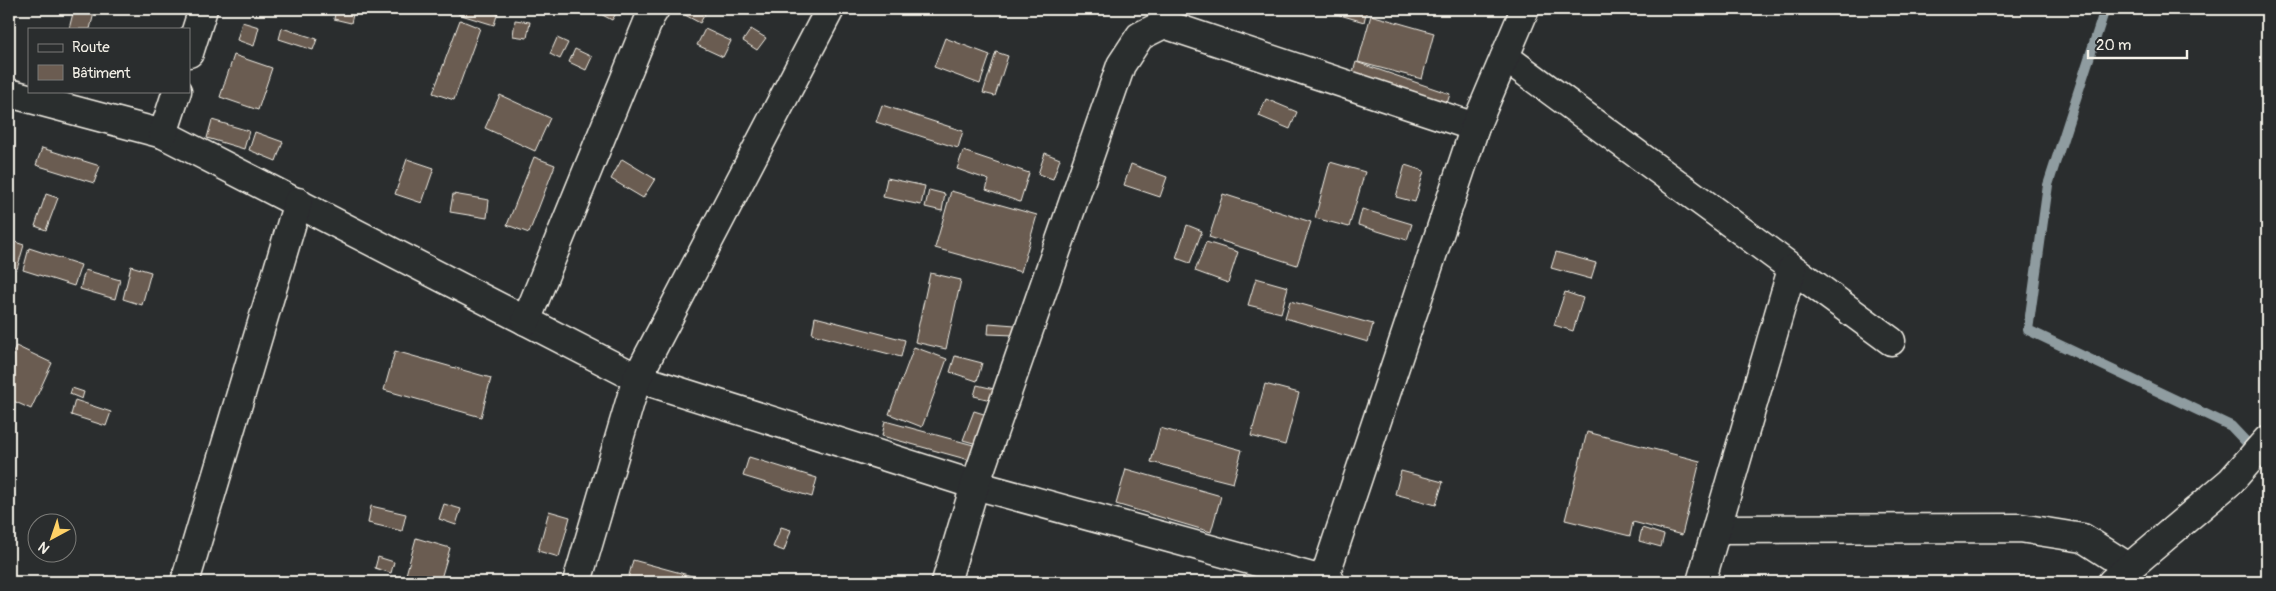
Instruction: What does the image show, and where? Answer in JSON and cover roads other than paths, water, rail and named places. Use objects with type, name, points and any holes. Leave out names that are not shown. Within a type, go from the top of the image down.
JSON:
[{"type":"street","points":[[190,50],[203,9]]},
{"type":"street","points":[[577,582],[637,378],[830,9]]},
{"type":"street","points":[[9,93],[163,134],[637,378],[975,485],[1326,582],[1475,128],[1525,9]]},
{"type":"street","points":[[526,321],[649,11]]},
{"type":"street","points":[[946,582],[975,485],[1122,65],[1140,36],[1164,24],[1475,128]]},
{"type":"street","points":[[1505,56],[1891,341]]},
{"type":"street","points":[[163,134],[176,92]]},
{"type":"street","points":[[185,582],[298,202]]},
{"type":"street","points":[[1701,582],[1792,269]]},
{"type":"street","points":[[1717,530],[2020,528],[2083,538],[2121,575],[2231,482],[2267,440]]},
{"type":"waterway","points":[[2105,9],[2048,185],[2028,330],[2231,426],[2267,464]]}]
